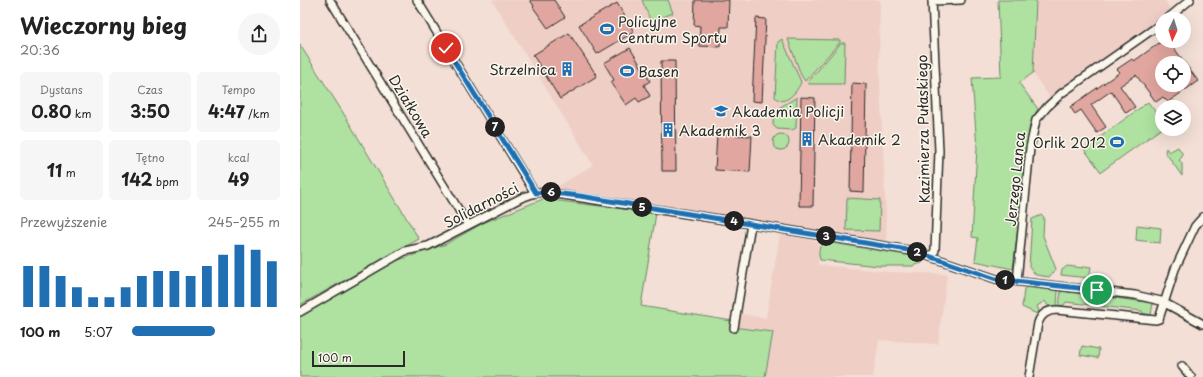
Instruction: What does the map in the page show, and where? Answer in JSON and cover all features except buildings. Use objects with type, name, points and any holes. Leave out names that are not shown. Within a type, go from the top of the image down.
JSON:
[{"type":"street","name":"Działkowa","points":[[330,0],[468,225]]},
{"type":"street","points":[[417,0],[536,193]]},
{"type":"street","points":[[932,1],[961,0]]},
{"type":"street","points":[[1175,12],[1190,0]]},
{"type":"street","name":"Kazimierza Pułaskiego","points":[[932,1],[939,151],[935,250],[932,257]]},
{"type":"street","name":"Jerzego Lanca","points":[[1017,282],[1030,148],[1036,120],[1062,93],[1155,28]]},
{"type":"street","name":"Solidarności","points":[[300,312],[405,251],[428,246],[521,198],[544,192],[580,196],[914,251],[987,277],[1017,282],[1135,295],[1165,303],[1203,324]]},
{"type":"street","points":[[1029,377],[1038,323],[1040,317],[1045,312],[1057,310],[1156,320],[1160,317],[1175,269],[1195,226],[1203,217]]},
{"type":"street","points":[[734,328],[752,224]]},
{"type":"street","points":[[1182,366],[1191,377]]},
{"type":"shaded area","name":"Akademia Policji","points":[[492,0],[880,0],[879,58],[887,241],[555,188],[593,165]]},
{"type":"shaded area","points":[[1036,0],[1165,0],[1170,10],[1167,12],[1155,12],[1155,21],[1050,98],[1033,73]]},
{"type":"shaded area","points":[[780,234],[819,242],[818,265],[889,272],[947,274],[938,344],[879,340],[873,377],[765,377],[773,332],[731,327],[734,313],[766,318]]},
{"type":"green space","points":[[642,0],[668,0],[673,13],[651,22]]},
{"type":"green space","points":[[998,0],[1036,0],[1033,73],[1019,83],[1038,109],[1030,123],[1013,269],[975,261],[978,238],[972,237],[977,148],[972,78],[1001,77]]},
{"type":"green space","points":[[782,39],[801,82],[794,94],[782,101],[775,97],[778,42]]},
{"type":"green space","points":[[788,39],[840,40],[840,42],[805,81],[801,75]]},
{"type":"green space","points":[[841,43],[845,43],[844,84],[809,84],[808,82]]},
{"type":"green space","points":[[300,45],[342,111],[419,239],[300,305]]},
{"type":"green space","points":[[797,97],[796,128],[792,130],[777,129],[773,125],[774,111]]},
{"type":"green space","name":"Orlik 2012","points":[[1148,102],[1155,112],[1155,133],[1101,172],[1084,149]]},
{"type":"green space","points":[[778,134],[784,134],[789,139],[787,148],[784,150],[778,150],[773,145],[773,139]]},
{"type":"green space","points":[[1178,147],[1182,153],[1182,157],[1179,160],[1182,163],[1182,176],[1165,152],[1166,148],[1169,152]]},
{"type":"green space","points":[[847,198],[880,200],[879,231],[846,230]]},
{"type":"green space","points":[[543,199],[656,213],[641,306],[732,321],[732,327],[773,332],[765,377],[300,377],[300,316],[390,263],[446,244],[483,223]]},
{"type":"green space","points":[[1042,215],[1044,217],[1043,236],[1056,269],[1050,277],[1036,275],[1029,267],[1032,219]]},
{"type":"green space","points":[[1137,225],[1161,228],[1160,243],[1136,240]]},
{"type":"green space","points":[[826,242],[926,259],[922,263],[912,266],[879,266],[820,260],[819,249],[823,243]]},
{"type":"green space","points":[[1067,266],[1083,268],[1084,266],[1091,267],[1089,278],[1061,275],[1062,270]]},
{"type":"green space","points":[[1028,286],[1058,290],[1057,306],[1048,306],[1045,301],[1037,306],[1039,311],[1037,314],[1022,307],[1024,289]]},
{"type":"green space","points":[[1061,291],[1153,303],[1151,315],[1142,313],[1142,311],[1066,302],[1064,305],[1059,306]]},
{"type":"green space","points":[[1082,346],[1099,349],[1098,358],[1080,355]]},
{"type":"place","name":"Policyjne Centrum Sportu","points":[[607,29]]},
{"type":"place","name":"Strzelnica","points":[[567,69]]},
{"type":"place","name":"Basen","points":[[627,71]]},
{"type":"place","name":"Akademia Policji","points":[[721,111]]},
{"type":"place","name":"Akademik 3","points":[[668,130]]},
{"type":"place","name":"Akademik 2","points":[[807,139]]},
{"type":"place","name":"Orlik 2012","points":[[1117,142]]},
{"type":"route","points":[[446,48],[536,193],[544,192],[580,196],[914,251],[996,279],[1097,290]]}]
